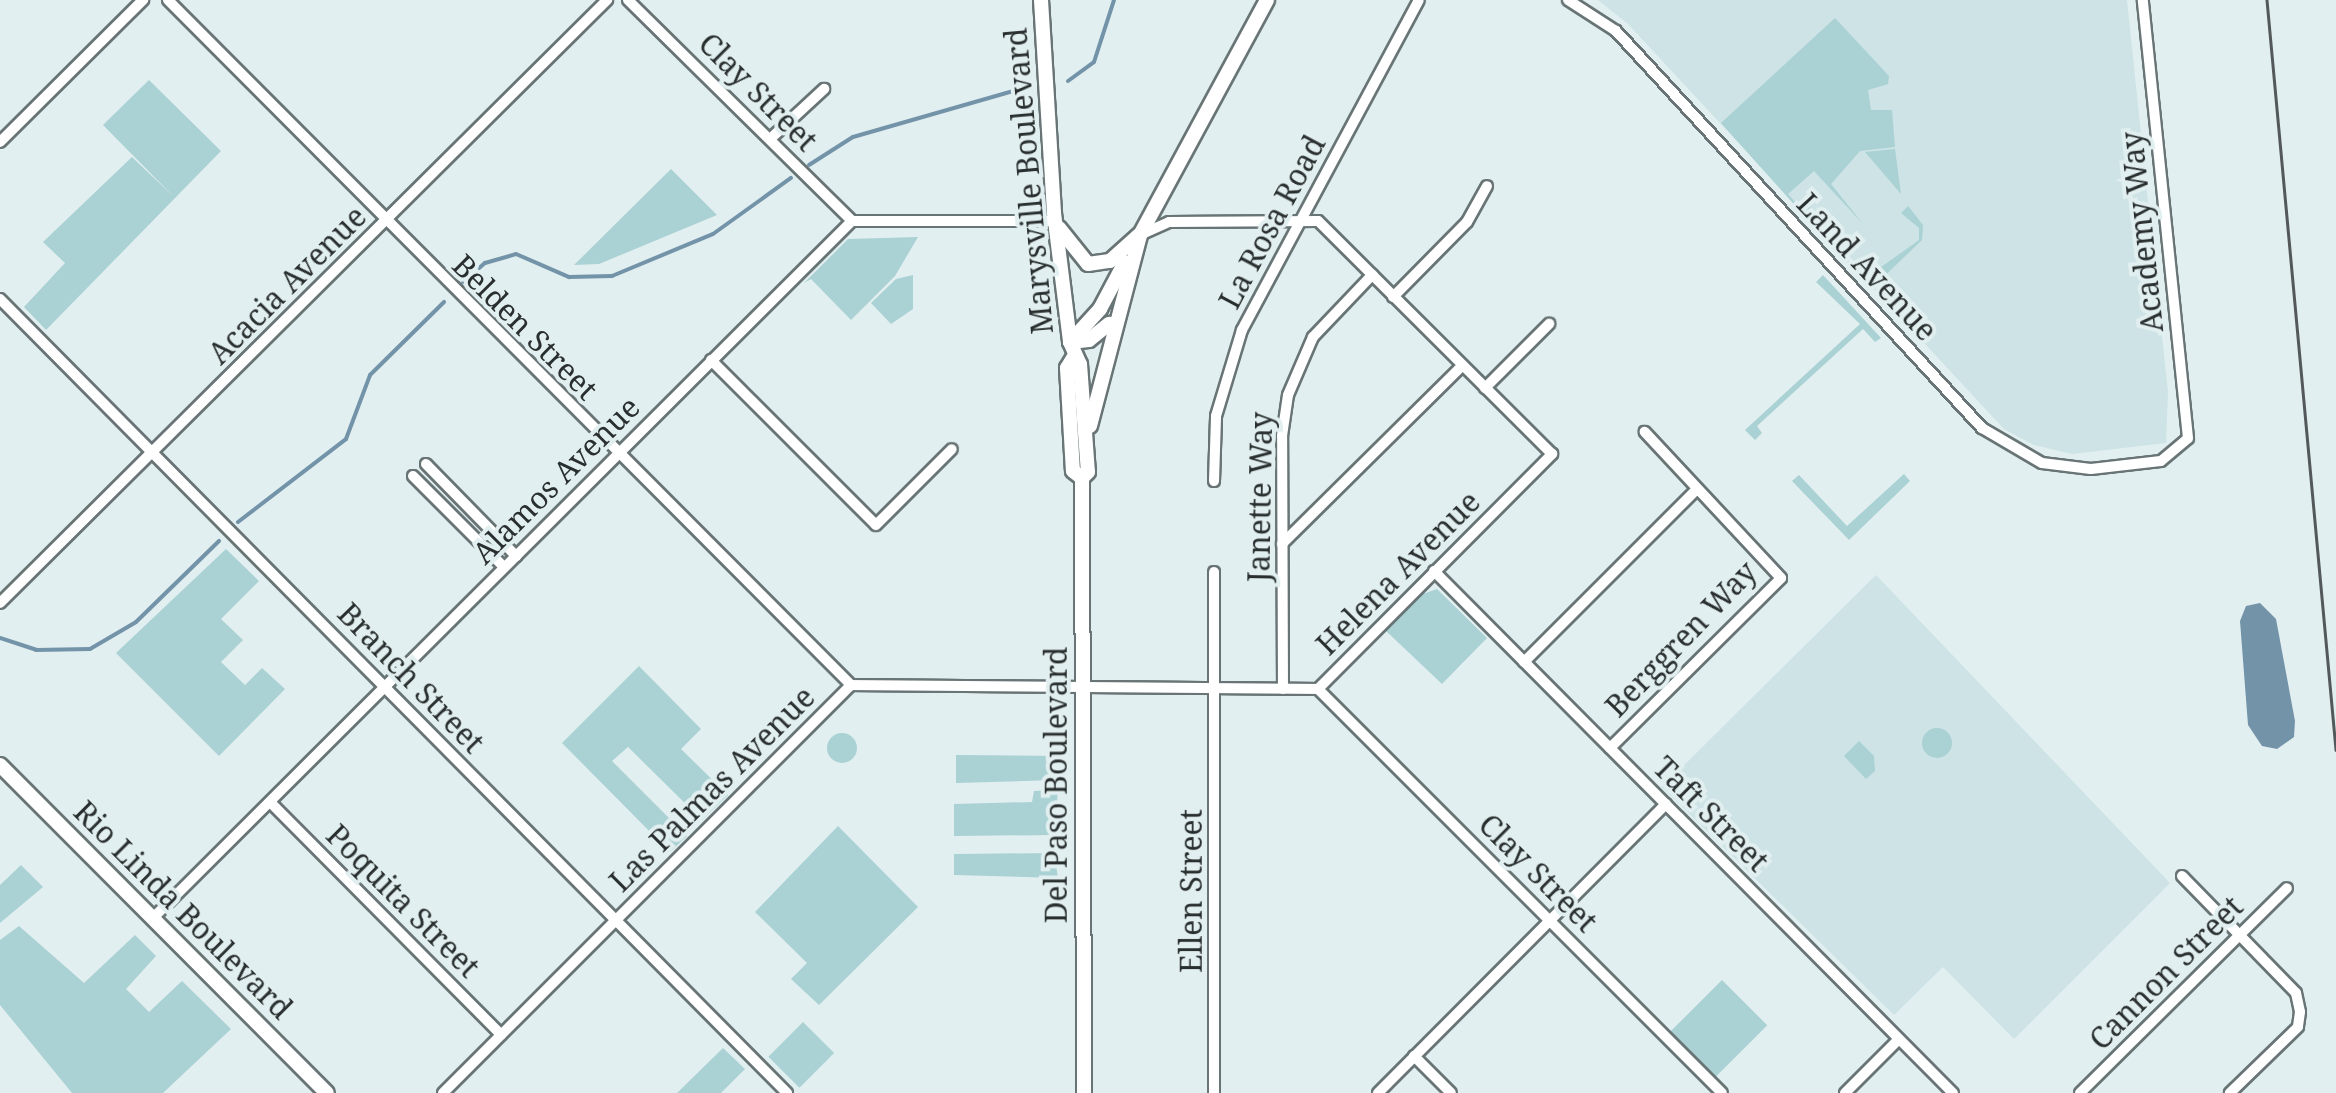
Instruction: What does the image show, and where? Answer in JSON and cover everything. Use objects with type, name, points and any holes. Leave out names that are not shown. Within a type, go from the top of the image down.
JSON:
[{"type":"main road","name":"Marysville Boulevard","points":[[1041,0],[1055,221],[1072,350],[1080,364],[1086,451],[1082,478]]},
{"type":"main road","points":[[1072,350],[1100,309],[1266,0]]},
{"type":"main road","points":[[1055,221],[1088,264],[1110,261],[1140,234]]},
{"type":"main road","points":[[1086,451],[1113,320],[1140,234]]},
{"type":"main road","points":[[1072,350],[1113,320]]},
{"type":"main road","name":"Marysville Boulevard","points":[[1072,350],[1066,368],[1071,436],[1074,471],[1082,478]]},
{"type":"main road","name":"Del Paso Boulevard","points":[[1082,478],[1084,1093]]},
{"type":"main road","name":"Rio Linda Boulevard","points":[[0,765],[328,1093]]},
{"type":"street","points":[[0,142],[143,0]]},
{"type":"street","name":"Belden Street","points":[[168,0],[850,685]]},
{"type":"street","name":"Acacia Avenue","points":[[0,602],[154,454],[607,0]]},
{"type":"street","name":"Clay Street","points":[[628,0],[852,221]]},
{"type":"street","name":"La Rosa Road","points":[[1214,481],[1216,416],[1231,358],[1419,0]]},
{"type":"street","name":"Land Avenue","points":[[1568,0],[1616,31],[1991,436],[2028,457],[2073,468],[2175,455]]},
{"type":"street","name":"Academy Way","points":[[2142,0],[2188,438],[2175,455]]},
{"type":"street","points":[[770,139],[824,88]]},
{"type":"street","points":[[1394,297],[1468,222],[1487,186]]},
{"type":"street","points":[[852,221],[1055,221]]},
{"type":"street","name":"Alamos Avenue","points":[[153,918],[852,221]]},
{"type":"street","points":[[1140,234],[1169,222],[1318,222],[1485,388],[1549,324]]},
{"type":"street","name":"Janette Way","points":[[1283,689],[1282,436],[1294,375],[1322,325],[1372,276]]},
{"type":"street","name":"Branch Street","points":[[0,299],[787,1093]]},
{"type":"street","points":[[712,360],[876,525],[952,449]]},
{"type":"street","points":[[1282,544],[1462,366]]},
{"type":"street","name":"Helena Avenue","points":[[1084,688],[1318,689],[1552,454],[1485,388]]},
{"type":"street","name":"Berggren Way","points":[[1610,748],[1781,578],[1645,432]]},
{"type":"street","points":[[426,464],[516,556]]},
{"type":"street","points":[[414,476],[504,567]]},
{"type":"street","points":[[425,488],[437,476]]},
{"type":"street","points":[[1524,662],[1698,489]]},
{"type":"street","name":"Taft Street","points":[[1434,571],[1953,1093]]},
{"type":"street","points":[[1214,572],[1216,688]]},
{"type":"street","name":"Las Palmas Avenue","points":[[443,1093],[850,685],[1084,688]]},
{"type":"street","name":"Ellen Street","points":[[1214,1093],[1216,688]]},
{"type":"street","name":"Clay Street","points":[[1318,689],[1722,1093]]},
{"type":"street","name":"Poquita Street","points":[[270,802],[501,1035]]},
{"type":"street","points":[[1378,1093],[1666,804]]},
{"type":"street","points":[[2182,876],[2296,993],[2300,1020],[2230,1093]]},
{"type":"street","name":"Cannon Street","points":[[2080,1093],[2288,888]]},
{"type":"street","points":[[1845,1093],[1900,1039]]},
{"type":"street","points":[[1414,1056],[1451,1093]]},
{"type":"shaded area","points":[[1598,0],[2127,0],[2168,393],[2166,443],[2072,454],[2034,445],[2004,429],[1628,24]]},
{"type":"shaded area","points":[[1835,18],[1889,76],[1888,84],[1868,90],[1871,110],[1892,110],[1895,147],[1860,151],[1831,184],[1863,224],[1814,171],[1788,194],[1803,211],[1812,206],[1807,214],[1821,230],[1831,225],[1825,234],[1839,249],[1848,245],[1842,253],[1854,265],[1863,261],[1854,271],[1721,123]]},
{"type":"shaded area","points":[[149,80],[221,151],[46,330],[24,307],[65,263],[43,242],[132,157],[174,197],[103,125]]},
{"type":"shaded area","points":[[1895,149],[1901,194],[1865,152]]},
{"type":"shaded area","points":[[671,169],[717,215],[599,264],[574,265]]},
{"type":"shaded area","points":[[1908,206],[1923,225],[1922,240],[1871,289],[1863,280],[1919,240],[1919,228],[1901,213]]},
{"type":"shaded area","points":[[918,237],[895,276],[851,320],[811,279],[804,283],[848,239]]},
{"type":"shaded area","points":[[913,275],[913,309],[891,324],[871,303],[896,279]]},
{"type":"shaded area","points":[[1823,275],[1881,338],[1875,342],[1863,329],[1757,426],[1762,433],[1755,440],[1745,430],[1860,324],[1816,282]]},
{"type":"shaded area","points":[[1904,474],[1910,481],[1849,540],[1792,481],[1799,475],[1847,526]]},
{"type":"shaded area","points":[[226,549],[259,581],[221,619],[243,640],[221,662],[245,685],[262,668],[285,689],[219,756],[116,653]]},
{"type":"shaded area","points":[[1876,575],[2170,883],[2014,1039],[1943,967],[1894,1015],[1662,787]]},
{"type":"shaded area","points":[[1437,589],[1487,638],[1442,684],[1386,631],[1420,595]]},
{"type":"shaded area","points":[[2260,603],[2276,619],[2295,721],[2294,737],[2277,749],[2262,746],[2248,725],[2240,621],[2246,606]]},
{"type":"shaded area","points":[[639,666],[701,729],[681,749],[728,795],[702,820],[628,747],[612,761],[687,836],[670,852],[562,743]]},
{"type":"shaded area","points":[[1937,728],[1951,737],[1952,743],[1943,757],[1937,758],[1923,749],[1922,743],[1931,729]]},
{"type":"shaded area","points":[[842,733],[852,738],[857,748],[852,758],[842,763],[832,758],[827,748],[832,738]]},
{"type":"shaded area","points":[[1859,741],[1874,756],[1875,771],[1866,779],[1844,756]]},
{"type":"shaded area","points":[[956,755],[1057,756],[1057,780],[956,783]]},
{"type":"shaded area","points":[[1058,790],[1054,835],[954,836],[954,804],[1032,802],[1034,791]]},
{"type":"shaded area","points":[[838,826],[918,907],[819,1005],[791,979],[807,963],[755,912]]},
{"type":"shaded area","points":[[1054,853],[1058,878],[954,875],[954,854]]},
{"type":"shaded area","points":[[21,865],[43,887],[0,923],[0,885]]},
{"type":"shaded area","points":[[19,926],[84,983],[135,935],[156,956],[126,989],[149,1012],[182,981],[231,1029],[163,1093],[72,1093],[0,1005],[0,940]]},
{"type":"shaded area","points":[[1722,980],[1767,1025],[1715,1078],[1670,1032]]},
{"type":"shaded area","points":[[803,1022],[834,1053],[799,1088],[768,1057]]},
{"type":"shaded area","points":[[723,1048],[745,1069],[721,1093],[677,1093]]},
{"type":"waterway","points":[[1068,81],[1094,62],[1114,0]]},
{"type":"waterway","points":[[809,165],[853,137],[1027,87]]},
{"type":"waterway","points":[[463,282],[485,263],[516,254],[569,277],[612,276],[713,234],[791,178]]},
{"type":"waterway","points":[[238,522],[346,439],[370,375],[444,302]]},
{"type":"waterway","points":[[0,638],[36,650],[90,649],[136,622],[219,541]]},
{"type":"tram line","points":[[2267,0],[2336,750]]}]
